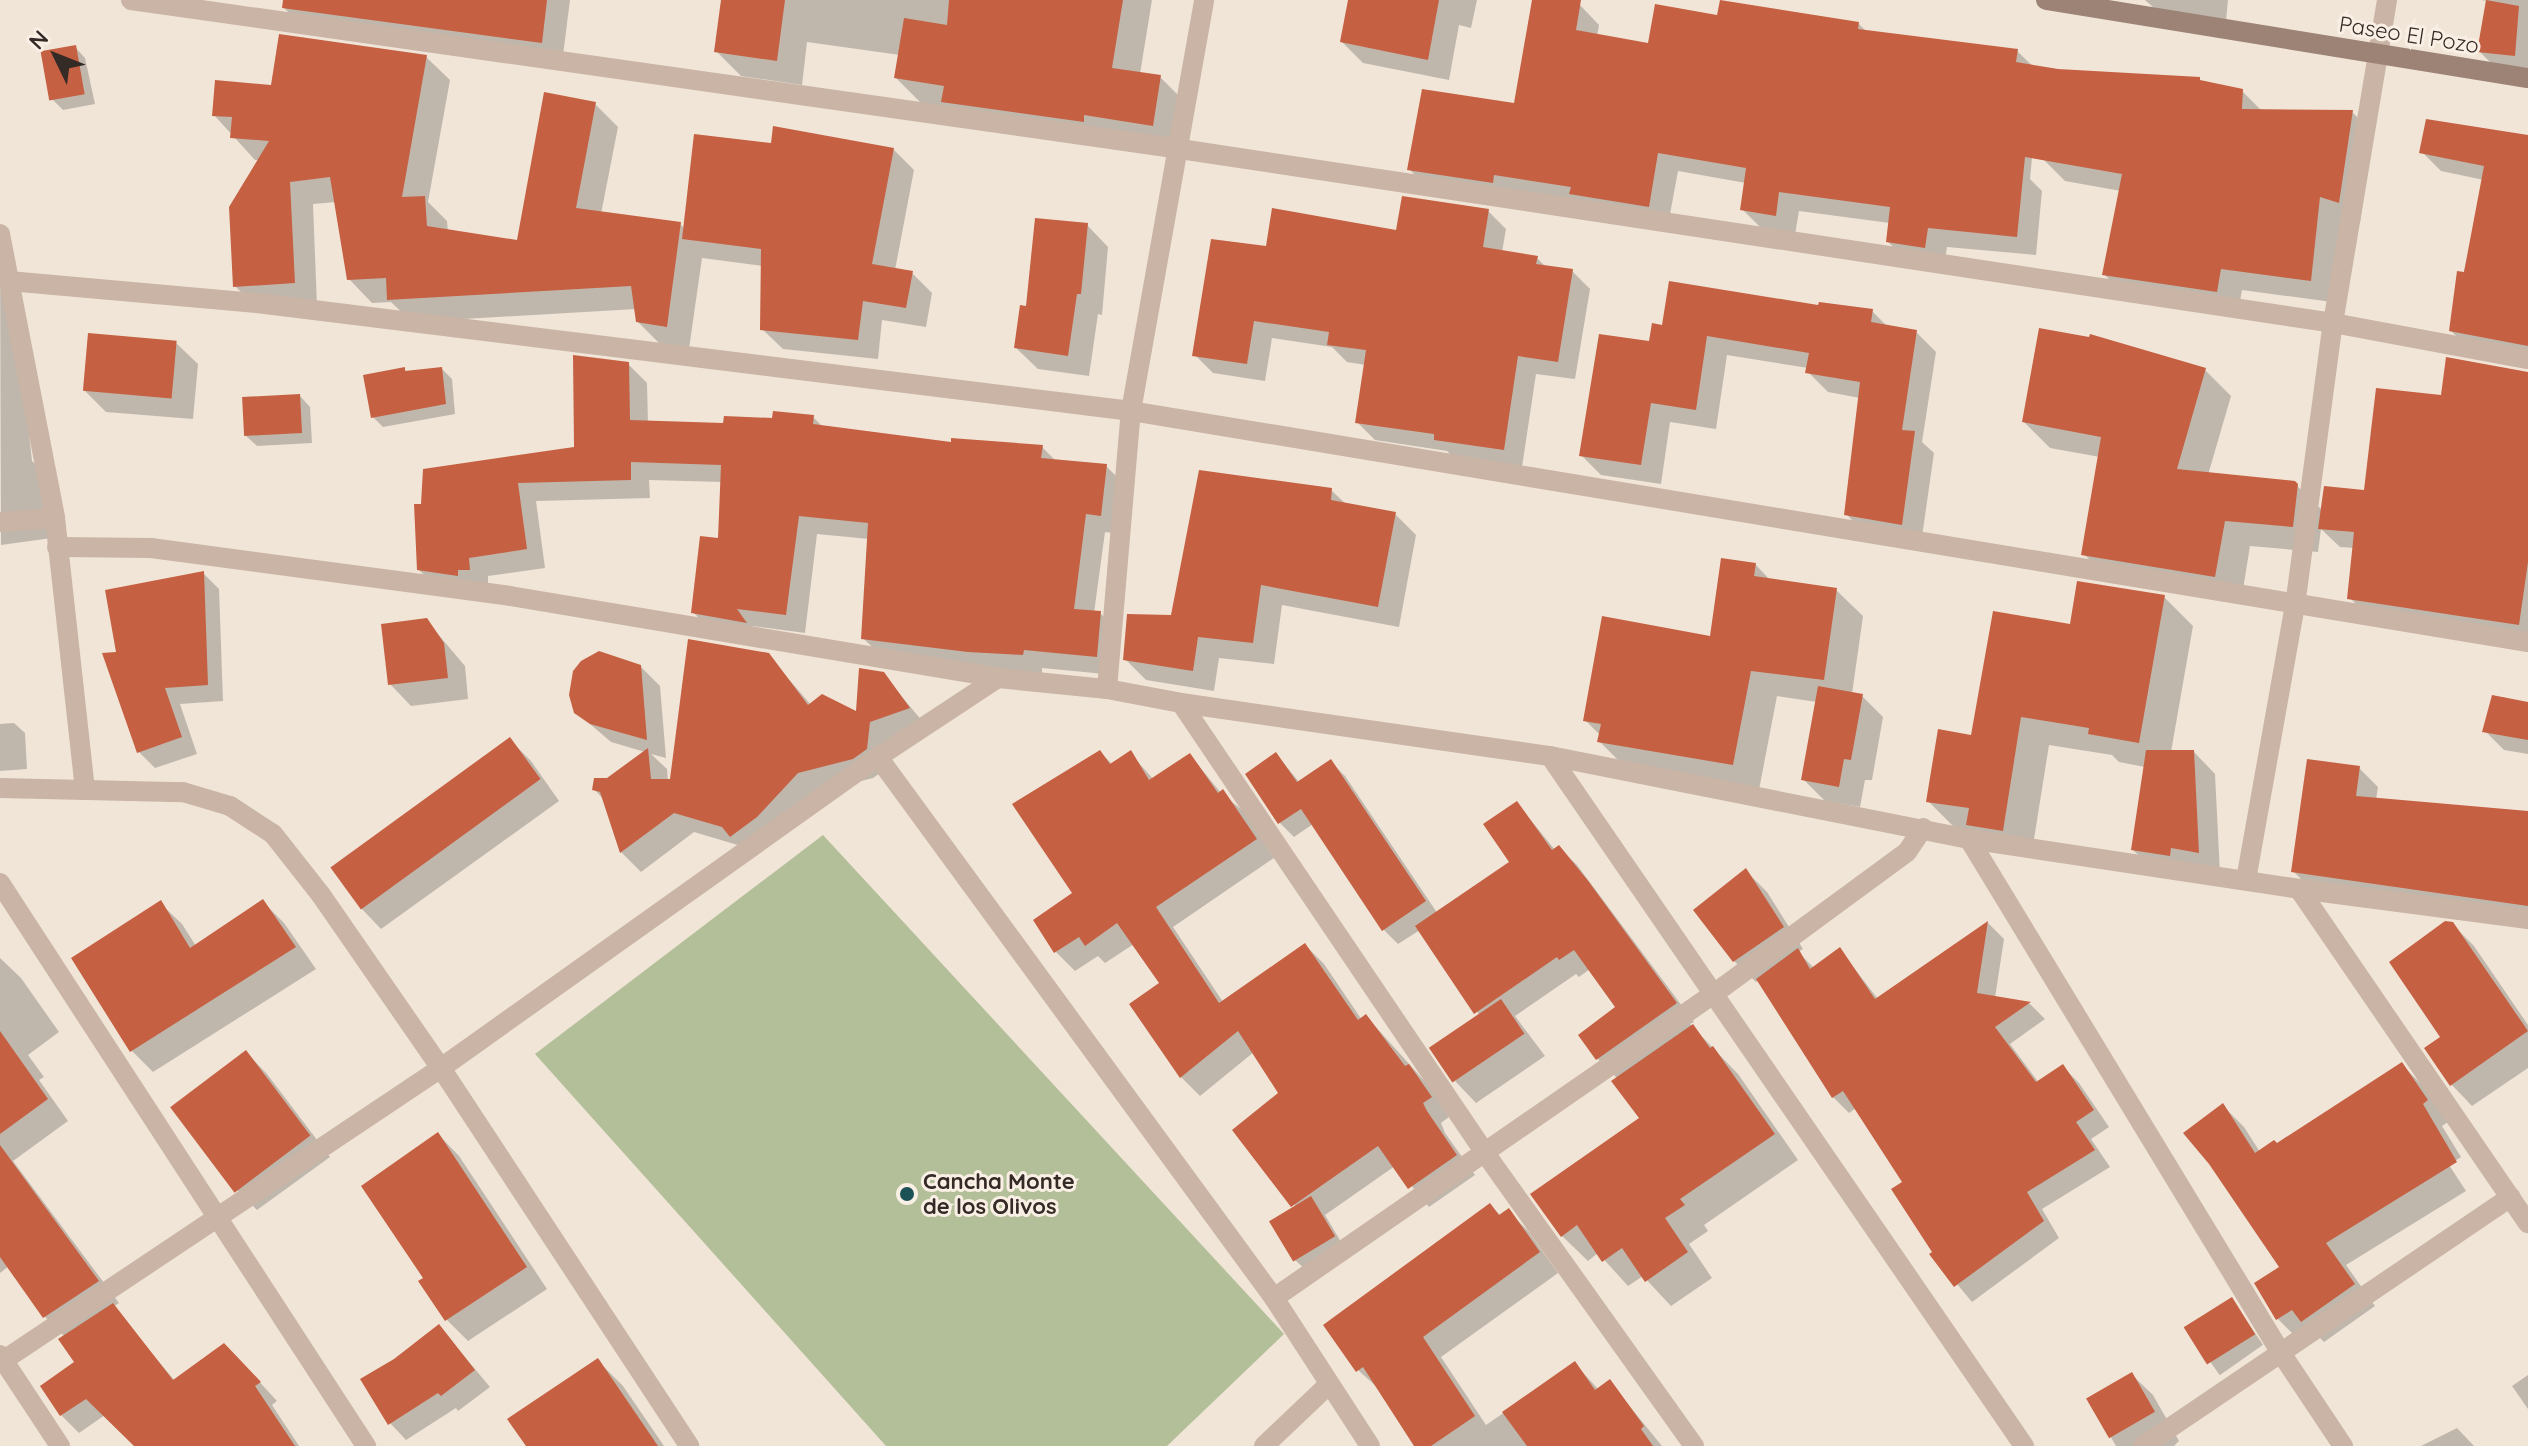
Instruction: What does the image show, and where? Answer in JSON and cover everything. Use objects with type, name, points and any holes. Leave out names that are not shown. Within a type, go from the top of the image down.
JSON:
[{"type":"street","points":[[131,0],[1180,149],[2333,323],[2528,359]]},
{"type":"street","points":[[1107,689],[1131,411],[1180,149],[1204,0]]},
{"type":"street","name":"Paseo El Pozo","points":[[2046,0],[2528,78]]},
{"type":"street","points":[[2246,880],[2295,606],[2333,323],[2387,0]]},
{"type":"street","points":[[0,237],[55,518],[85,788]]},
{"type":"street","points":[[9,281],[265,304],[1131,411],[2295,606],[2528,642]]},
{"type":"street","points":[[0,522],[55,518]]},
{"type":"street","points":[[57,547],[151,548],[494,594],[998,678],[1107,689],[1181,703],[1550,756],[1969,839],[2299,889],[2528,919]]},
{"type":"street","points":[[60,1446],[2,1357],[441,1068],[878,757],[998,678]]},
{"type":"street","points":[[1181,703],[1485,1153],[1694,1446]]},
{"type":"street","points":[[1550,756],[2024,1446]]},
{"type":"street","points":[[878,757],[1274,1298],[1370,1446]]},
{"type":"street","points":[[0,788],[183,792],[230,806],[273,834],[321,895],[441,1068],[689,1446]]},
{"type":"street","points":[[1274,1298],[1715,993],[1907,852],[1923,828]]},
{"type":"street","points":[[1969,839],[2281,1353],[2343,1446]]},
{"type":"street","points":[[0,883],[366,1446]]},
{"type":"street","points":[[2299,889],[2528,1223]]},
{"type":"street","points":[[2143,1446],[2511,1197]]},
{"type":"street","points":[[1264,1446],[1329,1384]]},
{"type":"green space","name":"Cancha Monte de los Olivos","points":[[823,835],[1284,1334],[1167,1446],[886,1446],[535,1054]]},
{"type":"building","points":[[283,0],[547,0],[542,43],[282,8]]},
{"type":"building","points":[[721,0],[785,0],[777,61],[714,52]]},
{"type":"building","points":[[949,0],[1123,0],[1112,68],[1161,75],[1153,126],[1084,115],[1084,122],[941,102],[944,86],[894,78],[904,18],[947,25]]},
{"type":"building","points":[[1348,0],[1439,0],[1428,60],[1340,42]]},
{"type":"building","points":[[1532,0],[1581,0],[1576,30],[1648,43],[1655,4],[1717,15],[1720,0],[1859,22],[1858,29],[2018,49],[2016,62],[2058,69],[2200,77],[2200,80],[2243,89],[2242,109],[2353,110],[2339,203],[2320,197],[2311,281],[2221,269],[2217,292],[2102,275],[2122,174],[2025,157],[2017,237],[1928,228],[1925,248],[1886,242],[1890,207],[1779,192],[1776,216],[1740,210],[1746,168],[1658,153],[1649,207],[1569,194],[1571,187],[1494,175],[1493,183],[1407,170],[1422,89],[1514,103]]},
{"type":"building","points":[[2486,0],[2519,6],[2515,56],[2477,52]]},
{"type":"building","points":[[279,34],[427,55],[402,197],[425,196],[427,226],[517,240],[544,92],[596,102],[576,208],[681,222],[667,327],[636,322],[631,286],[387,300],[386,278],[347,280],[330,177],[290,182],[295,283],[233,287],[229,207],[269,141],[230,138],[232,117],[212,116],[215,80],[271,85]]},
{"type":"building","points":[[76,45],[85,94],[49,100],[41,51]]},
{"type":"building","points":[[2426,119],[2528,135],[2528,346],[2449,331],[2457,271],[2464,272],[2484,166],[2419,153]]},
{"type":"building","points":[[773,126],[894,148],[872,264],[913,271],[906,308],[863,301],[858,340],[760,330],[761,249],[682,239],[694,134],[771,143]]},
{"type":"building","points":[[1402,196],[1489,209],[1483,247],[1538,256],[1536,264],[1573,269],[1558,362],[1518,356],[1504,450],[1434,440],[1434,434],[1355,423],[1366,350],[1327,345],[1329,332],[1254,321],[1247,364],[1192,356],[1211,239],[1266,246],[1272,208],[1396,230]]},
{"type":"building","points":[[1035,218],[1088,223],[1081,294],[1077,294],[1068,356],[1014,348],[1020,305],[1026,306]]},
{"type":"building","points":[[1669,281],[1818,305],[1819,302],[1873,309],[1871,322],[1917,330],[1902,430],[1915,431],[1902,525],[1844,515],[1860,382],[1805,373],[1809,353],[1707,336],[1696,410],[1651,403],[1641,465],[1579,456],[1599,334],[1649,341],[1652,323],[1662,325]]},
{"type":"building","points":[[2039,328],[2089,337],[2090,334],[2206,368],[2177,469],[2295,481],[2298,484],[2293,527],[2225,521],[2215,577],[2081,555],[2101,437],[2022,422]]},
{"type":"building","points":[[88,333],[177,341],[172,399],[83,391]]},
{"type":"building","points":[[573,355],[629,362],[630,420],[723,423],[724,416],[772,418],[773,411],[814,415],[813,424],[951,442],[951,438],[1043,445],[1041,458],[1107,464],[1101,516],[1086,514],[1074,609],[1101,611],[1097,657],[1024,650],[1023,655],[968,652],[861,639],[868,523],[799,516],[786,615],[737,609],[747,623],[691,613],[700,536],[718,538],[721,465],[631,462],[631,480],[518,483],[527,549],[469,558],[470,570],[458,570],[458,576],[417,570],[414,504],[421,504],[423,469],[574,447]]},
{"type":"building","points":[[2446,357],[2528,372],[2528,562],[2519,625],[2347,599],[2354,532],[2318,529],[2324,486],[2364,490],[2376,388],[2441,395]]},
{"type":"building","points":[[405,367],[405,371],[442,367],[446,404],[371,418],[363,375]]},
{"type":"building","points":[[300,394],[302,433],[244,436],[242,397]]},
{"type":"building","points":[[1199,470],[1332,488],[1331,500],[1396,512],[1378,607],[1261,585],[1253,643],[1198,637],[1193,671],[1123,660],[1127,614],[1171,615]]},
{"type":"building","points":[[1721,558],[1756,563],[1754,576],[1837,588],[1824,680],[1751,671],[1733,765],[1597,742],[1601,724],[1583,721],[1602,616],[1710,636]]},
{"type":"building","points":[[204,571],[208,685],[165,688],[182,737],[137,753],[102,653],[116,652],[105,590]]},
{"type":"building","points":[[2077,581],[2165,595],[2139,743],[2088,734],[2089,728],[2021,717],[2003,831],[1966,825],[1969,808],[1926,802],[1938,729],[1971,735],[1993,611],[2070,624]]},
{"type":"building","points":[[427,618],[444,643],[448,678],[388,685],[381,624]]},
{"type":"building","points":[[688,639],[769,653],[808,705],[822,694],[856,711],[859,668],[884,672],[910,708],[870,722],[867,749],[853,759],[798,773],[757,817],[730,837],[722,827],[674,813],[620,853],[600,792],[592,790],[594,778],[607,778],[648,748],[651,779],[670,779]]},
{"type":"building","points":[[599,651],[641,665],[647,740],[590,724],[574,713],[569,695],[573,671],[581,661]]},
{"type":"building","points":[[1818,686],[1863,694],[1851,760],[1844,759],[1839,787],[1801,780]]},
{"type":"building","points":[[2492,695],[2528,702],[2528,740],[2482,732]]},
{"type":"building","points":[[510,737],[541,779],[361,910],[330,867]]},
{"type":"building","points":[[1100,750],[1110,764],[1131,750],[1149,780],[1190,753],[1218,793],[1223,789],[1257,839],[1156,907],[1219,1003],[1305,943],[1358,1020],[1366,1014],[1405,1066],[1409,1064],[1432,1097],[1423,1103],[1427,1111],[1457,1155],[1408,1189],[1378,1146],[1291,1207],[1232,1130],[1278,1093],[1238,1031],[1180,1078],[1129,1004],[1159,983],[1117,923],[1085,946],[1079,937],[1054,953],[1033,920],[1072,893],[1012,804]]},
{"type":"building","points":[[2146,750],[2194,750],[2199,853],[2171,848],[2170,856],[2131,850]]},
{"type":"building","points":[[1276,752],[1297,782],[1331,759],[1426,901],[1382,931],[1301,809],[1278,824],[1245,774]]},
{"type":"building","points":[[2307,759],[2360,766],[2356,796],[2528,811],[2528,906],[2291,872]]},
{"type":"building","points":[[1517,801],[1552,850],[1559,845],[1589,882],[1677,1003],[1596,1060],[1578,1035],[1615,1007],[1574,950],[1559,960],[1557,957],[1474,1014],[1415,926],[1509,862],[1483,824]]},
{"type":"building","points":[[1746,868],[1784,927],[1733,962],[1693,910]]},
{"type":"building","points":[[263,899],[296,947],[130,1052],[71,958],[161,900],[190,948]]},
{"type":"building","points":[[1988,921],[1977,993],[2031,1002],[1995,1027],[2036,1082],[2063,1064],[2094,1110],[2076,1122],[2095,1150],[2027,1192],[2044,1221],[1954,1287],[1929,1254],[1932,1252],[1891,1189],[1902,1182],[1843,1091],[1832,1098],[1756,979],[1798,948],[1810,969],[1840,947],[1875,999]]},
{"type":"building","points":[[2445,921],[2453,922],[2528,1031],[2450,1086],[2424,1048],[2440,1037],[2389,962]]},
{"type":"building","points":[[1501,999],[1524,1034],[1452,1082],[1429,1048]]},
{"type":"building","points":[[1693,1024],[1710,1048],[1713,1046],[1775,1134],[1680,1199],[1685,1205],[1665,1218],[1688,1252],[1645,1282],[1622,1248],[1602,1262],[1577,1225],[1561,1237],[1530,1194],[1639,1118],[1611,1081]]},
{"type":"building","points":[[0,1031],[48,1099],[0,1134]]},
{"type":"building","points":[[246,1050],[310,1135],[235,1193],[170,1107]]},
{"type":"building","points":[[2402,1062],[2428,1100],[2423,1104],[2457,1162],[2326,1243],[2355,1284],[2301,1322],[2292,1310],[2276,1320],[2254,1283],[2279,1267],[2209,1164],[2183,1133],[2223,1103],[2255,1153],[2274,1140],[2277,1143]]},
{"type":"building","points":[[438,1132],[527,1267],[445,1321],[418,1281],[423,1278],[361,1186]]},
{"type":"building","points":[[0,1145],[99,1281],[43,1318],[0,1257]]},
{"type":"building","points":[[1311,1196],[1335,1236],[1293,1262],[1269,1221]]},
{"type":"building","points":[[1490,1203],[1499,1215],[1509,1208],[1540,1252],[1423,1337],[1475,1416],[1431,1446],[1414,1446],[1363,1367],[1356,1372],[1323,1325]]},
{"type":"building","points":[[2232,1297],[2255,1334],[2207,1365],[2184,1327]]},
{"type":"building","points":[[113,1303],[173,1380],[224,1343],[261,1382],[255,1386],[295,1446],[134,1446],[86,1399],[60,1416],[40,1386],[74,1362],[58,1339]]},
{"type":"building","points":[[439,1324],[475,1370],[441,1396],[438,1393],[388,1425],[360,1379],[394,1359]]},
{"type":"building","points":[[598,1358],[658,1446],[526,1446],[507,1419]]},
{"type":"building","points":[[1575,1361],[1595,1390],[1610,1379],[1644,1426],[1641,1429],[1653,1446],[1527,1446],[1502,1412]]},
{"type":"building","points":[[2132,1372],[2155,1412],[2109,1438],[2086,1398]]},
{"type":"place","name":"Cancha Monte de los Olivos","points":[[907,1194]]}]
